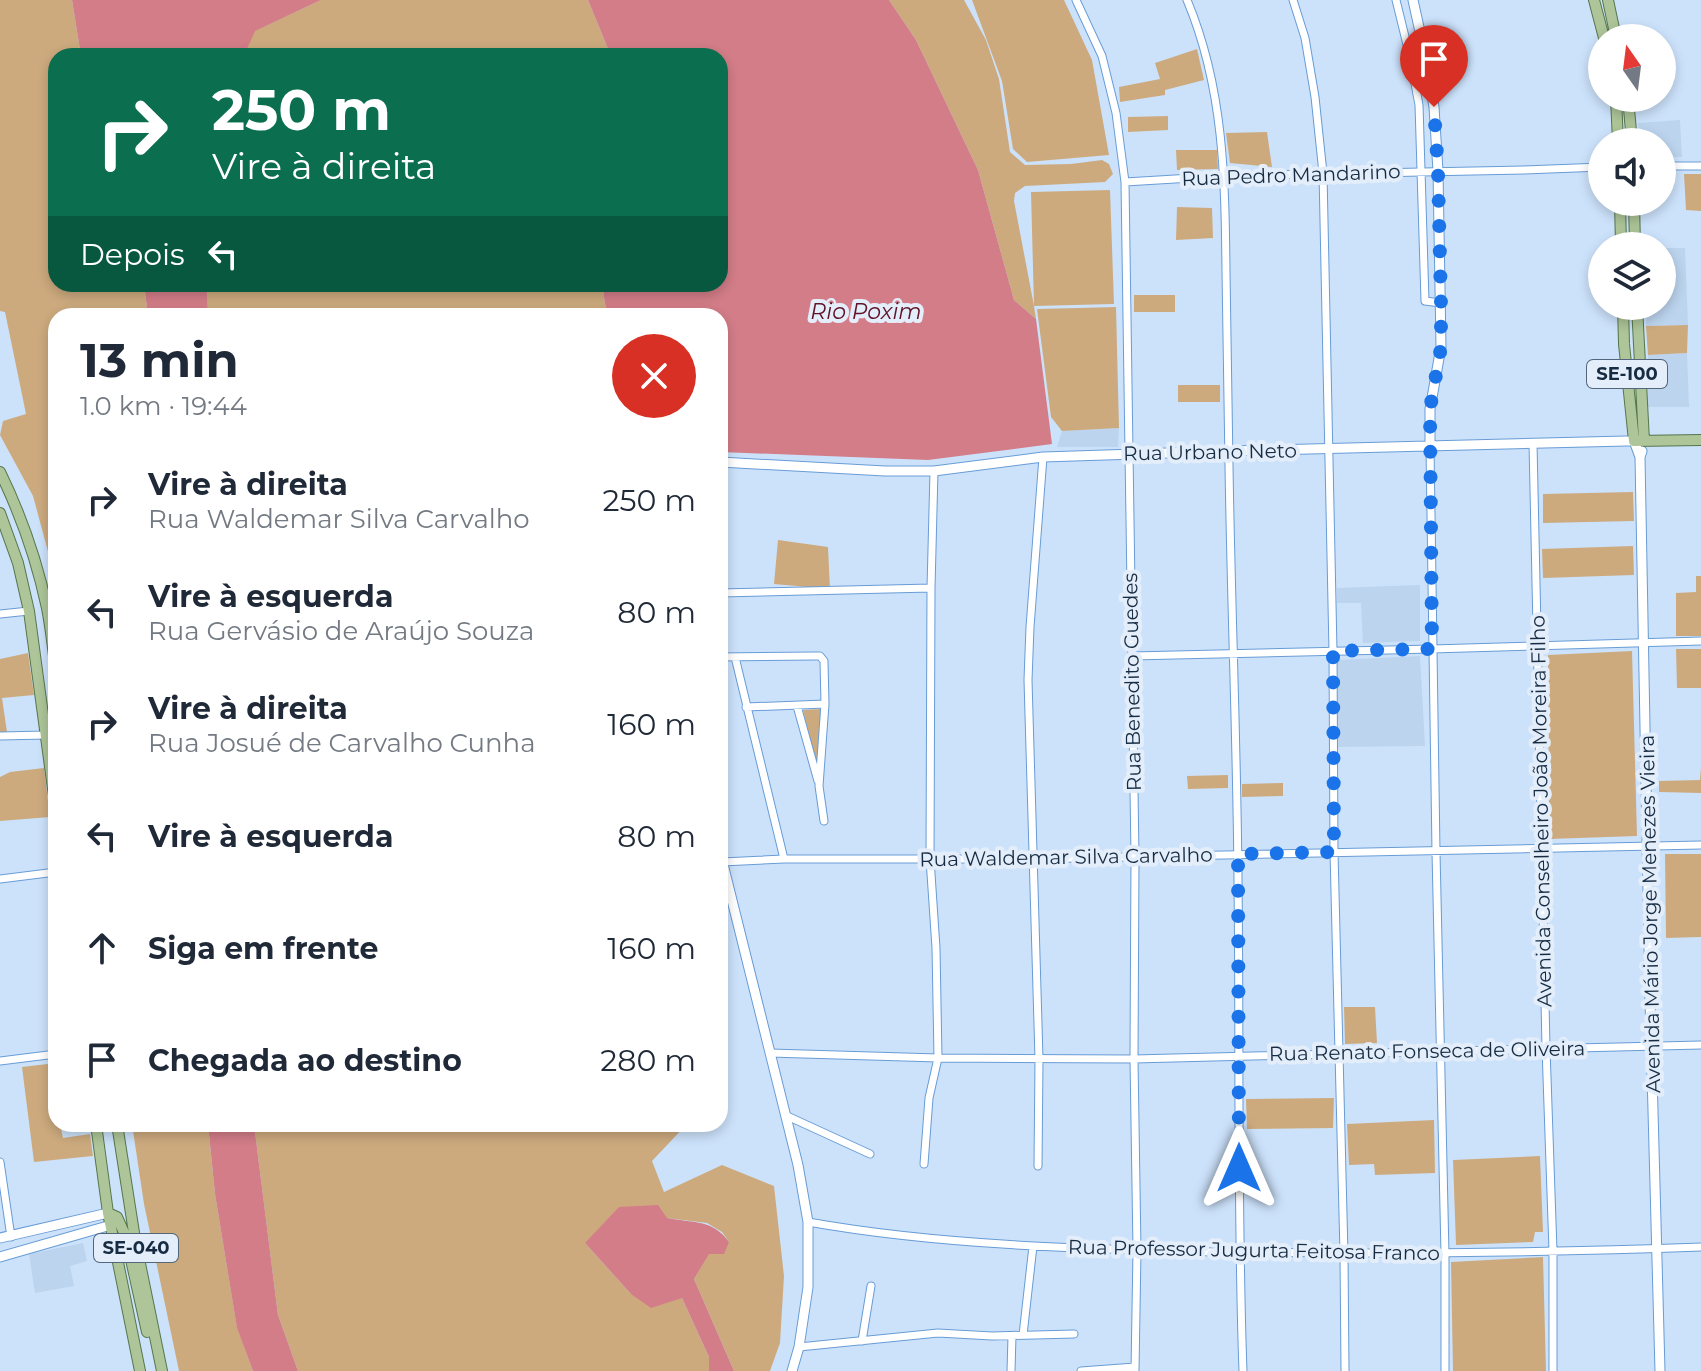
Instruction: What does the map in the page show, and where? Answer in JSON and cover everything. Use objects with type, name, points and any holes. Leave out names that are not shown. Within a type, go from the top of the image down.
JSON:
[{"type":"main road","points":[[1594,0],[1600,24]]},
{"type":"main road","points":[[1608,0],[1613,24]]},
{"type":"main road","name":"Avenida Mário Jorge Menezes Vieira","points":[[1623,320],[1624,344],[1639,441]]},
{"type":"main road","name":"Avenida Mário Jorge Menezes Vieira","points":[[1637,320],[1639,441]]},
{"type":"main road","name":"Rua Urbano Neto","points":[[1639,441],[1701,440]]},
{"type":"main road","points":[[0,472],[16,504],[48,615]]},
{"type":"main road","points":[[0,513],[18,563],[29,611],[48,750]]},
{"type":"main road","name":"SE-040","points":[[97,1132],[140,1371]]},
{"type":"main road","name":"SE-040","points":[[118,1132],[135,1239],[162,1371]]},
{"type":"main road","points":[[128,1195],[112,1218],[126,1237],[150,1344],[162,1371]]},
{"type":"street","name":"Rua Benedito Guedes","points":[[1076,0],[1102,56],[1116,113],[1125,182],[1135,857],[1135,1369]]},
{"type":"street","points":[[1187,0],[1215,90],[1225,176],[1238,854],[1239,1252],[1243,1371]]},
{"type":"street","points":[[1293,0],[1305,38],[1313,82],[1323,173],[1345,1371]]},
{"type":"street","points":[[1396,0],[1419,105],[1425,301],[1441,303]]},
{"type":"street","points":[[1413,0],[1434,107],[1438,171],[1441,347],[1430,409],[1430,447],[1445,1371]]},
{"type":"street","points":[[1676,166],[1701,166]]},
{"type":"street","name":"Rua Pedro Mandarino","points":[[1125,182],[1225,176],[1588,168]]},
{"type":"street","name":"Rua Urbano Neto","points":[[728,462],[934,471],[1043,457],[1129,453],[1639,441]]},
{"type":"street","name":"Avenida Mário Jorge Menezes Vieira","points":[[1639,441],[1660,1371]]},
{"type":"street","name":"Avenida Conselheiro João Moreira Filho","points":[[1533,443],[1553,1251],[1553,1371]]},
{"type":"street","points":[[1038,1166],[1039,1059],[1028,680],[1043,457]]},
{"type":"street","points":[[924,1164],[929,1098],[938,1058],[936,948],[930,859],[934,471]]},
{"type":"street","points":[[728,593],[931,588]]},
{"type":"street","points":[[0,614],[29,611]]},
{"type":"street","points":[[1132,656],[1701,641]]},
{"type":"street","points":[[728,657],[820,656],[824,661],[825,704],[819,786]]},
{"type":"street","points":[[735,657],[784,859]]},
{"type":"street","points":[[746,707],[825,704]]},
{"type":"street","points":[[797,706],[819,786],[824,821]]},
{"type":"street","points":[[0,736],[46,735]]},
{"type":"street","name":"Rua Waldemar Silva Carvalho","points":[[728,857],[1033,859],[1701,845]]},
{"type":"street","points":[[0,879],[48,873]]},
{"type":"street","points":[[728,885],[798,1165],[808,1222],[808,1287],[792,1371]]},
{"type":"street","name":"Rua Renato Fonseca de Oliveira","points":[[770,1053],[1134,1059],[1701,1045]]},
{"type":"street","points":[[0,1061],[48,1055]]},
{"type":"street","points":[[785,1115],[870,1154]]},
{"type":"street","points":[[0,1162],[11,1237]]},
{"type":"street","points":[[0,1238],[112,1218]]},
{"type":"street","points":[[0,1257],[112,1218]]},
{"type":"street","name":"Rua Professor Jugurta Feitosa Franco","points":[[808,1222],[888,1233],[1033,1246],[1137,1250],[1445,1254],[1701,1247]]},
{"type":"street","points":[[1023,1335],[1033,1246]]},
{"type":"street","points":[[862,1341],[871,1286]]},
{"type":"street","points":[[799,1347],[938,1333],[1012,1336],[1074,1334]]},
{"type":"street","points":[[1011,1371],[1012,1336]]},
{"type":"street","points":[[1081,1371],[1135,1369]]},
{"type":"shaded area","points":[[0,0],[72,0],[80,48],[48,48],[48,292],[145,292],[147,308],[48,308],[48,552],[33,496],[0,435],[3,421],[26,414],[5,312],[0,311]]},
{"type":"shaded area","points":[[321,0],[588,0],[608,48],[247,48],[254,31]]},
{"type":"shaded area","points":[[889,0],[964,0],[986,40],[999,79],[1010,152],[1025,165],[1102,160],[1109,164],[1113,174],[1105,182],[1025,186],[1015,193],[1036,319],[1014,300],[978,170],[916,40]]},
{"type":"shaded area","points":[[972,0],[1064,0],[1092,60],[1109,155],[1027,162],[1013,149],[1002,81]]},
{"type":"shaded area","points":[[1197,49],[1204,80],[1165,90],[1165,95],[1120,102],[1119,87],[1160,79],[1155,63]]},
{"type":"shaded area","points":[[1168,116],[1168,130],[1128,132],[1128,117]]},
{"type":"shaded area","points":[[1680,120],[1682,157],[1676,157],[1676,128],[1639,128],[1638,123]]},
{"type":"shaded area","points":[[1267,132],[1272,167],[1230,163],[1226,133]]},
{"type":"shaded area","points":[[1176,150],[1217,150],[1218,169],[1177,170]]},
{"type":"shaded area","points":[[1684,174],[1701,174],[1701,211],[1686,210]]},
{"type":"shaded area","points":[[1110,190],[1114,304],[1034,306],[1031,192]]},
{"type":"shaded area","points":[[1177,207],[1212,208],[1213,238],[1176,240]]},
{"type":"shaded area","points":[[1676,248],[1685,248],[1688,325],[1646,326],[1646,320],[1676,320]]},
{"type":"shaded area","points":[[207,292],[603,292],[606,308],[208,308]]},
{"type":"shaded area","points":[[1134,295],[1175,295],[1175,312],[1134,312]]},
{"type":"shaded area","points":[[1116,307],[1119,428],[1062,431],[1051,417],[1037,309]]},
{"type":"shaded area","points":[[1688,325],[1687,353],[1648,355],[1646,326]]},
{"type":"shaded area","points":[[1687,353],[1689,407],[1647,407],[1648,355]]},
{"type":"shaded area","points":[[1178,385],[1220,385],[1220,402],[1178,402]]},
{"type":"shaded area","points":[[1119,428],[1118,447],[1057,447],[1062,431]]},
{"type":"shaded area","points":[[1633,492],[1634,521],[1543,523],[1543,494]]},
{"type":"shaded area","points":[[778,540],[828,547],[830,589],[774,584]]},
{"type":"shaded area","points":[[1633,546],[1634,575],[1543,578],[1542,549]]},
{"type":"shaded area","points":[[1696,576],[1701,576],[1701,636],[1676,636],[1676,593],[1696,592]]},
{"type":"shaded area","points":[[1420,585],[1420,641],[1363,643],[1361,603],[1337,603],[1337,588]]},
{"type":"shaded area","points":[[1676,649],[1701,649],[1701,688],[1677,688]]},
{"type":"shaded area","points":[[1632,651],[1637,836],[1549,839],[1548,655]]},
{"type":"shaded area","points":[[28,653],[34,695],[2,698],[7,732],[0,732],[0,659]]},
{"type":"shaded area","points":[[1420,656],[1425,746],[1337,747],[1337,660]]},
{"type":"shaded area","points":[[821,709],[817,766],[803,710]]},
{"type":"shaded area","points":[[1701,767],[1701,793],[1659,792],[1659,781],[1700,780]]},
{"type":"shaded area","points":[[44,768],[48,817],[0,821],[0,777],[10,772]]},
{"type":"shaded area","points":[[1228,775],[1228,788],[1188,789],[1187,776]]},
{"type":"shaded area","points":[[1283,783],[1283,796],[1242,797],[1242,784]]},
{"type":"shaded area","points":[[1665,854],[1701,854],[1701,937],[1666,938]]},
{"type":"shaded area","points":[[1344,1007],[1375,1007],[1377,1043],[1345,1044]]},
{"type":"shaded area","points":[[48,1064],[48,1132],[62,1132],[63,1138],[90,1134],[93,1156],[34,1162],[22,1067]]},
{"type":"shaded area","points":[[1334,1098],[1333,1128],[1247,1129],[1246,1099]]},
{"type":"shaded area","points":[[1434,1120],[1435,1173],[1375,1175],[1374,1164],[1349,1165],[1347,1124]]},
{"type":"shaded area","points":[[133,1132],[209,1132],[215,1194],[237,1327],[253,1371],[179,1371],[144,1204]]},
{"type":"shaded area","points":[[255,1132],[679,1132],[652,1161],[664,1192],[722,1165],[774,1186],[784,1276],[780,1343],[770,1371],[734,1371],[694,1279],[709,1253],[729,1242],[722,1232],[707,1223],[667,1218],[585,1243],[631,1294],[682,1298],[709,1357],[709,1371],[298,1371],[278,1315]]},
{"type":"shaded area","points":[[1540,1156],[1543,1232],[1535,1232],[1533,1242],[1456,1245],[1453,1160]]},
{"type":"shaded area","points":[[83,1243],[87,1261],[70,1266],[74,1286],[35,1293],[29,1254]]},
{"type":"shaded area","points":[[1543,1257],[1546,1371],[1453,1371],[1451,1262]]},
{"type":"water","points":[[72,0],[321,0],[255,31],[248,48],[80,48]]},
{"type":"water","name":"Rio Poxim","points":[[588,0],[889,0],[916,40],[978,170],[1014,300],[1036,319],[1052,444],[928,460],[728,452],[728,308],[606,308],[603,292],[728,292],[728,48],[608,48]]},
{"type":"water","points":[[145,292],[207,292],[208,308],[147,308]]},
{"type":"water","points":[[209,1132],[255,1132],[278,1315],[298,1371],[253,1371],[237,1328],[215,1194]]},
{"type":"water","points":[[658,1205],[667,1218],[709,1226],[729,1242],[724,1254],[709,1254],[694,1279],[734,1371],[709,1371],[709,1357],[682,1298],[651,1308],[631,1294],[585,1243],[619,1207]]},
{"type":"route","points":[[1239,1168],[1238,854],[1334,852],[1333,651],[1432,649],[1430,409],[1441,347],[1434,107]]}]
